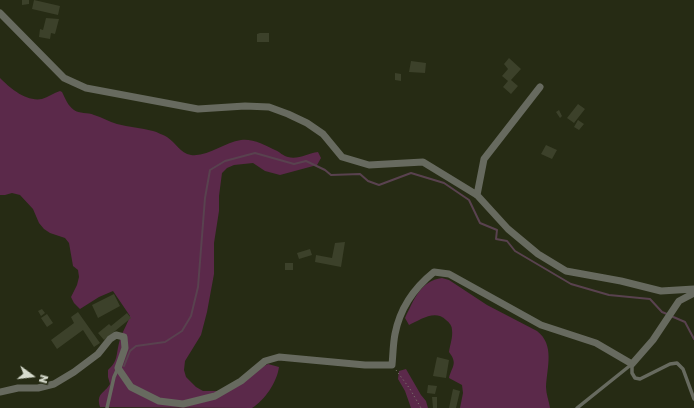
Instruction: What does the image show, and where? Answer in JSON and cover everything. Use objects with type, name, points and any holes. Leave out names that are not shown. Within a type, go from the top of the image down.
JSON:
[{"type":"street","points":[[0,13],[64,78],[86,88],[198,109],[245,106],[269,107],[307,123],[323,134],[342,157],[369,165],[424,162],[464,186],[477,196],[508,229],[538,254],[566,272],[621,281],[661,291],[694,289]]},
{"type":"street","points":[[477,196],[484,159],[540,87]]},
{"type":"street","points":[[0,392],[18,388],[38,388],[54,384],[74,372],[98,354],[110,339],[116,335],[124,337],[125,348],[118,368],[131,387],[159,401],[183,404],[215,396],[241,381],[265,361],[279,357],[392,365],[395,334],[403,311],[408,300],[421,283],[434,272],[449,274],[541,325],[596,343],[632,364],[653,340],[680,301],[694,293]]},
{"type":"lane","points":[[632,364],[632,373],[635,378],[640,379],[666,366],[677,363],[683,369],[694,399]]},
{"type":"lane","points":[[577,408],[632,364]]},
{"type":"lane","points":[[107,408],[114,377],[118,368]]},
{"type":"path","points":[[392,365],[410,389],[421,408]]},
{"type":"shaded area","points":[[0,78],[13,90],[30,98],[42,99],[60,91],[70,106],[76,111],[92,114],[117,124],[156,132],[167,137],[181,150],[191,155],[204,154],[229,143],[245,140],[263,144],[285,156],[292,158],[318,152],[321,158],[317,165],[280,175],[265,171],[253,163],[234,165],[227,168],[222,173],[219,211],[214,243],[214,274],[207,312],[201,335],[185,361],[184,370],[186,377],[196,387],[203,391],[218,391],[268,364],[279,367],[276,379],[270,390],[257,405],[252,408],[100,407],[100,396],[110,384],[108,370],[115,361],[120,340],[130,316],[113,291],[99,297],[80,309],[71,297],[79,277],[78,270],[73,266],[69,243],[65,238],[50,233],[44,229],[39,223],[33,209],[20,195],[12,193],[0,195]]},
{"type":"shaded area","points":[[442,278],[449,280],[487,305],[537,331],[543,337],[549,357],[546,392],[550,408],[460,408],[463,393],[462,385],[449,378],[454,365],[452,356],[449,352],[452,335],[450,325],[442,317],[437,315],[428,316],[409,325],[405,318],[415,298],[423,287],[434,280]]},
{"type":"shaded area","points":[[406,369],[426,401],[428,408],[411,408],[405,391],[398,379],[399,371]]},
{"type":"building","points":[[22,0],[29,0],[29,4],[22,5]]},
{"type":"building","points":[[34,0],[60,6],[58,15],[32,9]]},
{"type":"building","points":[[46,18],[59,19],[55,34],[51,33],[50,39],[39,37],[40,29],[43,30]]},
{"type":"building","points":[[269,33],[269,42],[257,42],[257,34]]},
{"type":"building","points":[[509,58],[521,69],[511,80],[518,86],[511,94],[503,87],[508,81],[502,76],[508,69],[504,64]]},
{"type":"building","points":[[411,61],[426,63],[425,73],[409,72]]},
{"type":"building","points":[[395,73],[401,74],[401,81],[395,80]]},
{"type":"building","points":[[578,104],[585,109],[574,123],[567,118]]},
{"type":"building","points":[[559,110],[562,116],[560,118],[556,112]]},
{"type":"building","points":[[578,120],[584,124],[579,130],[574,127]]},
{"type":"building","points":[[546,145],[557,150],[552,159],[541,154]]},
{"type":"building","points":[[345,242],[341,267],[315,262],[316,255],[332,258],[335,243]]},
{"type":"building","points":[[310,249],[312,255],[299,259],[297,253]]},
{"type":"building","points":[[285,263],[293,263],[293,270],[285,270]]},
{"type":"building","points":[[114,294],[120,306],[98,318],[92,305]]},
{"type":"building","points":[[42,309],[45,313],[41,316],[38,311]]},
{"type":"building","points":[[78,312],[100,343],[94,347],[83,330],[57,349],[51,340],[74,323],[71,317]]},
{"type":"building","points":[[127,313],[131,318],[104,340],[98,333],[109,324],[111,326]]},
{"type":"building","points":[[47,314],[53,323],[47,327],[41,318]]},
{"type":"building","points":[[437,357],[449,360],[446,378],[433,376]]},
{"type":"building","points":[[428,385],[437,386],[435,394],[427,393]]},
{"type":"building","points":[[453,389],[460,391],[456,408],[449,408]]},
{"type":"building","points":[[432,397],[437,397],[437,408],[433,408]]},
{"type":"waterway","points":[[124,366],[130,351],[136,346],[165,342],[182,331],[191,316],[198,287],[205,198],[210,170],[225,161],[255,153],[294,164],[306,161],[325,170],[331,175],[360,174],[368,181],[379,185],[411,173],[444,183],[469,200],[480,223],[497,230],[496,239],[507,241],[515,251],[571,284],[609,295],[650,299],[662,312],[667,314]]},
{"type":"waterway","points":[[671,316],[685,322],[694,339]]}]
